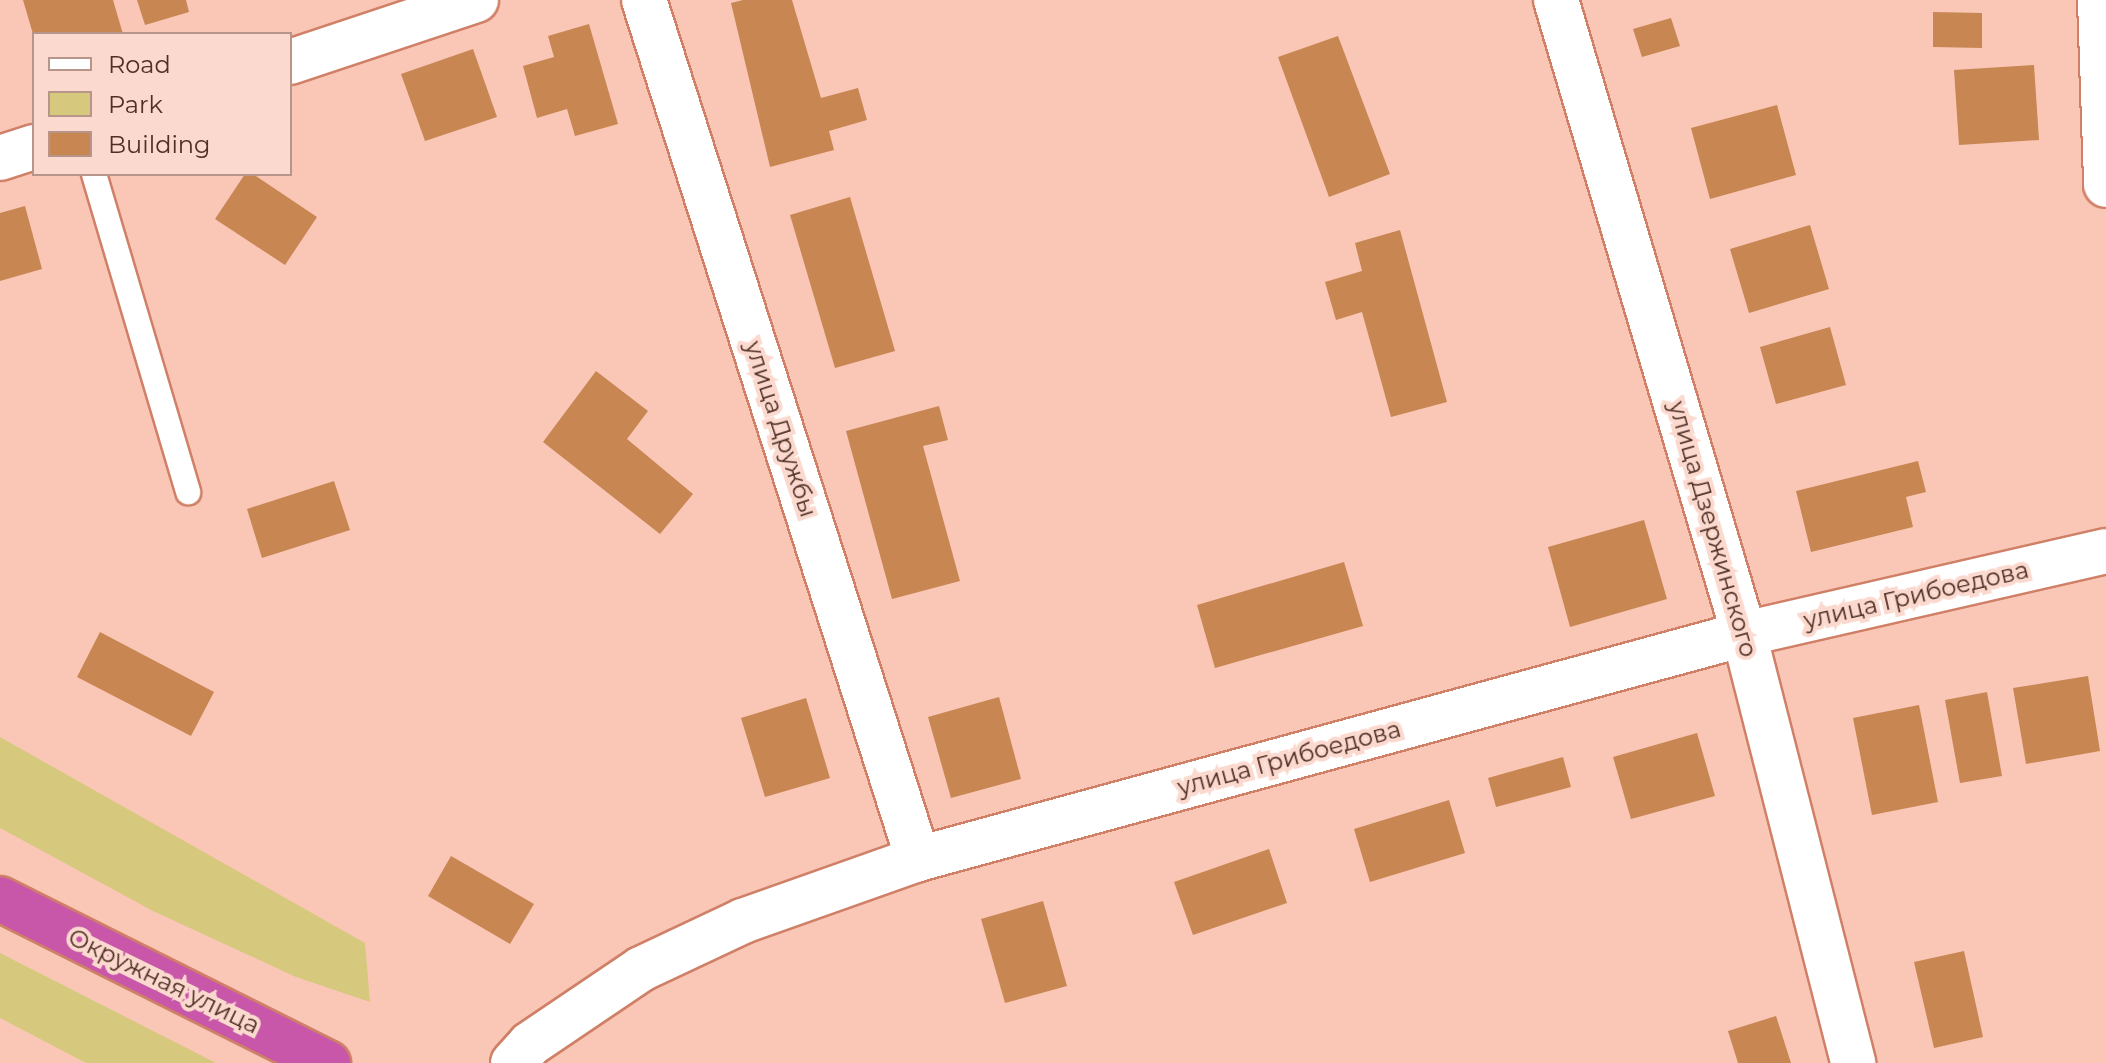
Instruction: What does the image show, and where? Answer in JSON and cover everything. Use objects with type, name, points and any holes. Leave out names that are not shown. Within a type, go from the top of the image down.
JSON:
[{"type":"highway","name":"Окружная улица","points":[[0,899],[328,1063]]},
{"type":"street","points":[[292,61],[476,0]]},
{"type":"street","name":"улица Дружбы","points":[[644,0],[918,859]]},
{"type":"street","name":"улица Дзержинского","points":[[1556,0],[1744,634],[1853,1063]]},
{"type":"street","points":[[2100,0],[2106,185]]},
{"type":"street","points":[[0,158],[32,148]]},
{"type":"street","name":"улица Грибоедова","points":[[513,1063],[530,1044],[641,969],[743,921],[918,859],[1744,634],[2106,551]]},
{"type":"lane","points":[[95,176],[188,492]]},
{"type":"green space","points":[[0,737],[365,943],[370,1002],[296,977],[153,911],[0,828]]},
{"type":"green space","points":[[0,953],[216,1063],[86,1063],[0,1018]]},
{"type":"building","points":[[23,0],[113,0],[122,32],[32,32]]},
{"type":"building","points":[[137,0],[186,0],[189,12],[145,25]]},
{"type":"building","points":[[743,0],[792,0],[821,98],[858,88],[867,120],[829,131],[834,150],[770,167],[731,3]]},
{"type":"building","points":[[1933,12],[1982,13],[1982,48],[1933,47]]},
{"type":"building","points":[[1671,18],[1680,46],[1642,57],[1633,29]]},
{"type":"building","points":[[589,24],[618,124],[575,136],[567,109],[537,118],[523,66],[554,57],[548,36]]},
{"type":"building","points":[[1338,36],[1390,174],[1329,197],[1278,57]]},
{"type":"building","points":[[473,49],[497,117],[425,141],[401,74]]},
{"type":"building","points":[[2034,65],[2039,140],[1959,145],[1954,70]]},
{"type":"building","points":[[1777,105],[1796,175],[1710,199],[1691,128]]},
{"type":"building","points":[[244,176],[256,176],[317,217],[285,265],[215,219]]},
{"type":"building","points":[[850,197],[895,351],[835,368],[790,215]]},
{"type":"building","points":[[25,206],[42,269],[0,281],[0,213]]},
{"type":"building","points":[[1810,225],[1829,289],[1749,313],[1730,249]]},
{"type":"building","points":[[1400,230],[1447,402],[1391,417],[1362,312],[1336,320],[1325,282],[1362,271],[1355,243]]},
{"type":"building","points":[[1830,327],[1846,385],[1776,404],[1760,347]]},
{"type":"building","points":[[596,371],[648,411],[627,439],[693,494],[660,534],[543,442]]},
{"type":"building","points":[[939,406],[948,440],[923,446],[960,581],[892,599],[846,431]]},
{"type":"building","points":[[1918,461],[1926,492],[1906,497],[1913,527],[1811,552],[1796,491]]},
{"type":"building","points":[[334,481],[350,530],[262,558],[247,509]]},
{"type":"building","points":[[1644,520],[1667,599],[1570,627],[1548,547]]},
{"type":"building","points":[[1344,562],[1363,626],[1215,668],[1197,605]]},
{"type":"building","points":[[100,632],[214,692],[191,736],[77,677]]},
{"type":"building","points":[[2088,676],[2100,751],[2026,764],[2013,688]]},
{"type":"building","points":[[1987,692],[2002,776],[1960,783],[1945,700]]},
{"type":"building","points":[[999,697],[1021,779],[951,798],[928,717]]},
{"type":"building","points":[[806,698],[830,778],[765,797],[741,718]]},
{"type":"building","points":[[1919,705],[1938,802],[1872,815],[1853,718]]},
{"type":"building","points":[[1697,733],[1715,796],[1631,819],[1613,757]]},
{"type":"building","points":[[1563,757],[1571,787],[1496,807],[1488,778]]},
{"type":"building","points":[[1449,800],[1465,853],[1370,882],[1354,829]]},
{"type":"building","points":[[1269,849],[1287,903],[1193,935],[1174,882]]},
{"type":"building","points":[[451,856],[534,904],[510,944],[428,896]]},
{"type":"building","points":[[1043,901],[1067,986],[1005,1003],[981,919]]},
{"type":"building","points":[[1964,951],[1983,1037],[1934,1048],[1914,962]]},
{"type":"building","points":[[1776,1016],[1791,1063],[1738,1063],[1728,1031]]}]
